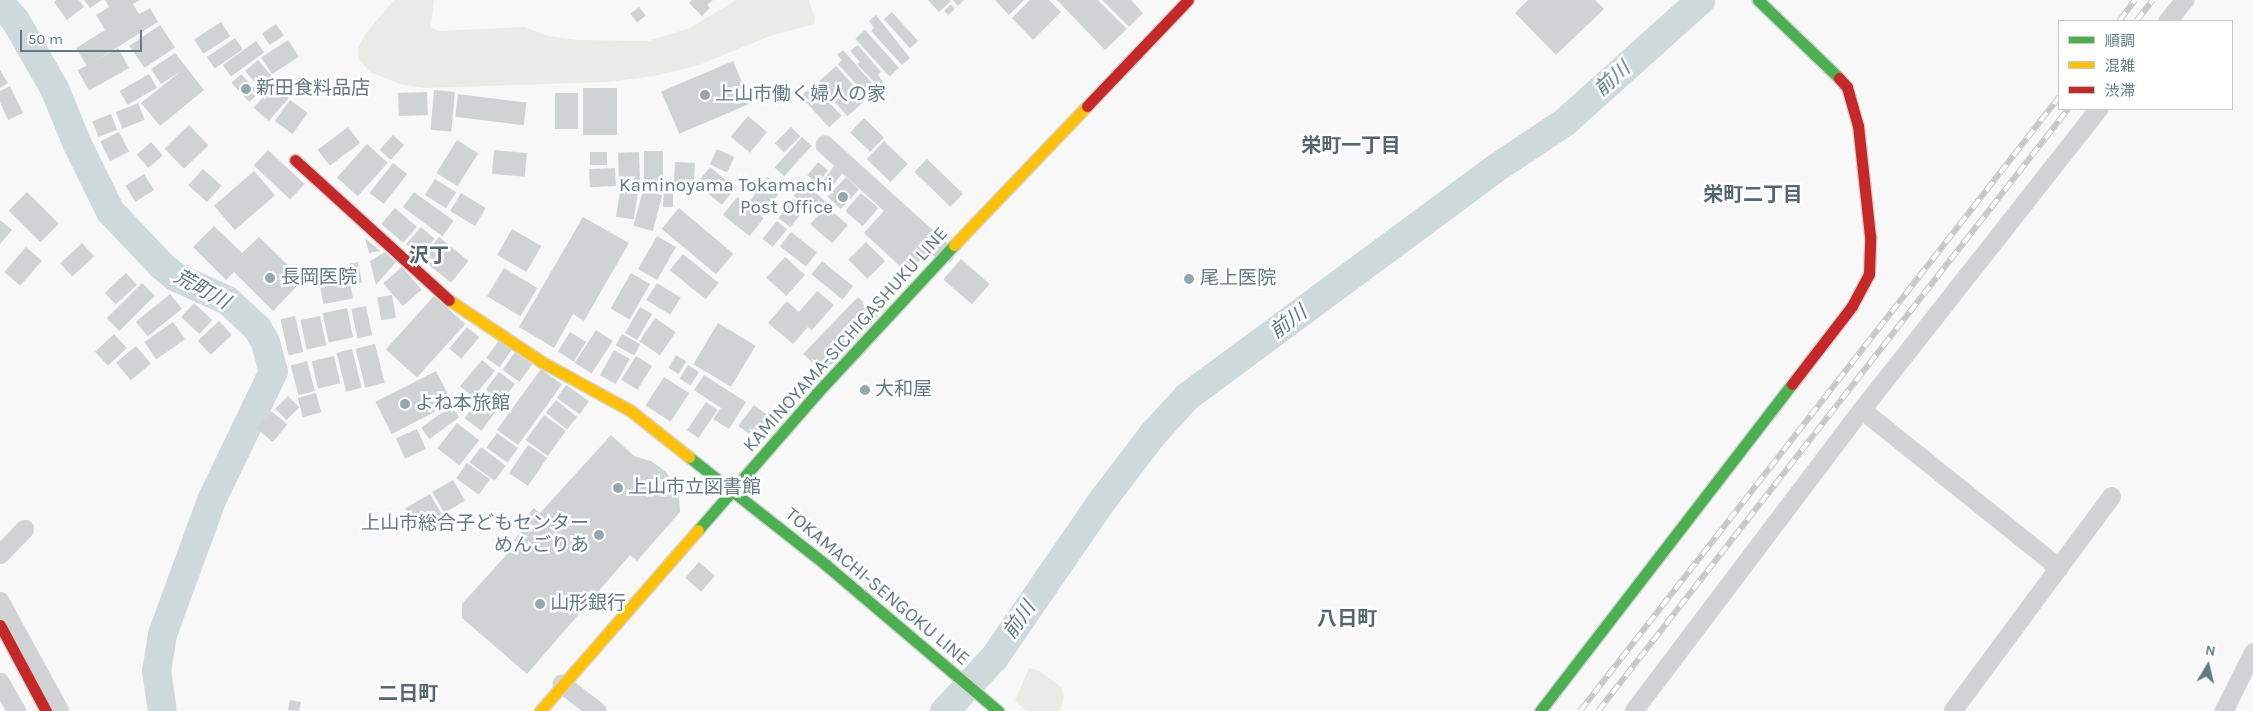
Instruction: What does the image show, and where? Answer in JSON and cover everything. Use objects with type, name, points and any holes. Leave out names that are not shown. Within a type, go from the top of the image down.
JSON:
[{"type":"street","name":"KAMINOYAMA-SICHIGASHUKU LINE","points":[[540,711],[817,393],[945,254],[1188,0]]},
{"type":"street","points":[[1540,711],[1846,314],[1863,289],[1869,274],[1870,236],[1858,126],[1855,108],[1847,87],[1832,70],[1758,0]]},
{"type":"street","points":[[2169,20],[2185,0]]},
{"type":"street","points":[[1634,711],[1862,410],[2098,110]]},
{"type":"street","points":[[826,145],[945,254]]},
{"type":"street","name":"TOKAMACHI-SENGOKU LINE","points":[[295,160],[448,299],[542,362],[631,411],[826,565],[993,708]]},
{"type":"street","points":[[1862,410],[2058,568]]},
{"type":"street","points":[[1953,711],[2112,496]]},
{"type":"street","points":[[0,555],[25,529]]},
{"type":"street","points":[[0,601],[60,711]]},
{"type":"street","points":[[0,625],[46,711]]},
{"type":"street","points":[[2224,711],[2253,653]]},
{"type":"street","points":[[0,682],[17,711]]},
{"type":"street","points":[[562,684],[597,711]]},
{"type":"shaded area","points":[[394,0],[434,0],[431,27],[439,31],[524,27],[548,36],[579,40],[648,41],[690,28],[736,0],[809,0],[815,18],[814,24],[770,36],[699,65],[654,76],[607,82],[424,88],[400,84],[370,72],[359,59],[358,47],[366,33]]},
{"type":"shaded area","points":[[1029,668],[1038,670],[1061,687],[1064,696],[1060,711],[1027,711],[1015,701]]},
{"type":"building","points":[[56,0],[79,0],[84,7],[67,20],[54,2]]},
{"type":"building","points":[[84,0],[102,0],[90,8]]},
{"type":"building","points":[[105,0],[140,0],[133,4],[139,14],[150,8],[158,22],[87,66],[76,48],[105,30],[96,15],[109,7]]},
{"type":"building","points":[[692,0],[713,0],[707,5],[710,8],[702,16],[689,3]]},
{"type":"building","points":[[928,0],[950,0],[951,1],[939,12]]},
{"type":"building","points":[[953,0],[964,0],[958,6]]},
{"type":"building","points":[[995,0],[1024,0],[1009,15]]},
{"type":"building","points":[[1030,0],[1049,0],[1061,12],[1033,40],[1012,18]]},
{"type":"building","points":[[1057,0],[1098,0],[1127,29],[1105,50]]},
{"type":"building","points":[[1102,0],[1131,0],[1143,13],[1129,27]]},
{"type":"building","points":[[1528,0],[1595,0],[1604,9],[1556,55],[1515,13]]},
{"type":"building","points":[[951,4],[955,9],[948,15],[944,11]]},
{"type":"building","points":[[639,7],[646,16],[637,22],[630,14]]},
{"type":"building","points":[[892,12],[918,41],[910,48],[884,19]]},
{"type":"building","points":[[876,15],[910,58],[902,65],[871,31],[874,28],[869,21]]},
{"type":"building","points":[[221,22],[230,36],[203,54],[194,39]]},
{"type":"building","points":[[276,24],[284,36],[270,45],[262,34]]},
{"type":"building","points":[[160,25],[175,47],[144,68],[129,46]]},
{"type":"building","points":[[865,30],[899,68],[889,77],[855,39]]},
{"type":"building","points":[[235,38],[243,50],[215,69],[207,57]]},
{"type":"building","points":[[288,40],[299,57],[272,74],[261,57]]},
{"type":"building","points":[[256,41],[264,52],[231,76],[223,65]]},
{"type":"building","points":[[858,45],[881,72],[878,75],[883,82],[878,86],[857,64],[860,62],[850,51]]},
{"type":"building","points":[[118,48],[129,68],[89,90],[78,70]]},
{"type":"building","points":[[843,50],[873,84],[868,89],[871,93],[867,96],[838,64],[842,60],[837,55]]},
{"type":"building","points":[[175,53],[204,90],[160,126],[141,103],[181,71],[161,84],[151,69]]},
{"type":"building","points":[[258,60],[273,78],[260,89],[245,71]]},
{"type":"building","name":"上山市働く婦人の家","points":[[733,61],[751,103],[679,134],[661,91]]},
{"type":"building","points":[[836,66],[866,99],[848,116],[817,83]]},
{"type":"building","points":[[0,70],[8,83],[0,88]]},
{"type":"building","points":[[149,74],[157,88],[128,105],[120,91]]},
{"type":"building","points":[[241,74],[259,93],[249,102],[231,83]]},
{"type":"building","points":[[278,80],[293,93],[269,121],[254,108]]},
{"type":"building","points":[[813,85],[842,116],[829,127],[801,97]]},
{"type":"building","points":[[10,86],[23,113],[8,120],[0,102],[0,91]]},
{"type":"building","points":[[583,88],[617,88],[617,135],[583,135]]},
{"type":"building","points":[[434,90],[455,92],[451,132],[431,130]]},
{"type":"building","points":[[427,92],[428,115],[399,116],[398,93]]},
{"type":"building","points":[[555,93],[578,93],[578,129],[555,129]]},
{"type":"building","points":[[458,94],[526,102],[524,125],[455,117]]},
{"type":"building","points":[[290,100],[308,113],[293,134],[275,121]]},
{"type":"building","points":[[138,103],[145,120],[122,129],[116,112]]},
{"type":"building","points":[[111,114],[117,130],[98,137],[92,121]]},
{"type":"building","points":[[748,116],[767,132],[750,153],[731,137]]},
{"type":"building","points":[[864,118],[884,137],[870,152],[850,132]]},
{"type":"building","points":[[189,125],[208,145],[184,169],[165,149]]},
{"type":"building","points":[[348,127],[360,143],[330,166],[318,150]]},
{"type":"building","points":[[791,127],[800,136],[784,152],[775,143]]},
{"type":"building","points":[[119,132],[129,152],[110,161],[100,142]]},
{"type":"building","points":[[393,135],[404,145],[391,160],[380,150]]},
{"type":"building","points":[[802,137],[812,146],[784,176],[775,167]]},
{"type":"building","points":[[457,140],[478,153],[458,186],[436,173]]},
{"type":"building","points":[[884,141],[908,164],[890,182],[867,159]]},
{"type":"building","points":[[151,142],[163,156],[148,168],[137,154]]},
{"type":"building","points":[[367,144],[388,163],[358,196],[337,177]]},
{"type":"building","points":[[717,149],[734,157],[727,172],[710,164]]},
{"type":"building","points":[[268,150],[305,184],[290,199],[254,165]]},
{"type":"building","points":[[494,150],[527,153],[525,177],[492,174]]},
{"type":"building","points":[[644,151],[663,151],[663,187],[644,187]]},
{"type":"building","points":[[590,152],[607,152],[607,165],[590,165]]},
{"type":"building","points":[[639,152],[640,187],[619,188],[618,153]]},
{"type":"building","points":[[927,159],[963,194],[950,207],[914,172]]},
{"type":"building","points":[[675,162],[695,163],[694,190],[674,189]]},
{"type":"building","points":[[818,162],[828,170],[817,183],[807,175]]},
{"type":"building","points":[[393,163],[407,174],[384,204],[370,193]]},
{"type":"building","points":[[835,165],[844,172],[828,192],[819,185]]},
{"type":"building","points":[[710,167],[736,188],[722,205],[696,184]]},
{"type":"building","points":[[615,168],[616,186],[590,187],[589,169]]},
{"type":"building","points":[[203,169],[222,186],[207,202],[188,185]]},
{"type":"building","points":[[254,171],[275,195],[235,230],[214,206]]},
{"type":"building","points":[[144,174],[154,190],[135,202],[125,186]]},
{"type":"building","points":[[767,177],[783,188],[764,214],[749,203]]},
{"type":"building","points":[[846,177],[859,189],[841,209],[828,197]]},
{"type":"building","points":[[435,179],[456,192],[446,208],[425,195]]},
{"type":"building","points":[[805,183],[826,202],[814,214],[794,196]]},
{"type":"building","points":[[643,190],[662,195],[653,231],[633,226]]},
{"type":"building","points":[[664,190],[673,191],[673,207],[663,207]]},
{"type":"building","points":[[620,191],[638,194],[634,219],[616,217]]},
{"type":"building","points":[[27,192],[59,224],[40,242],[9,210]]},
{"type":"building","points":[[414,192],[454,221],[442,236],[403,207]]},
{"type":"building","points":[[461,193],[486,208],[475,226],[450,211]]},
{"type":"building","points":[[861,193],[878,208],[863,226],[845,211]]},
{"type":"building","points":[[737,197],[764,218],[750,236],[723,215]]},
{"type":"building","points":[[793,199],[805,208],[791,227],[779,218]]},
{"type":"building","points":[[826,206],[848,225],[832,243],[810,224]]},
{"type":"building","points":[[395,208],[417,227],[403,243],[381,224]]},
{"type":"building","points":[[679,208],[733,254],[716,274],[662,229]]},
{"type":"building","points":[[885,210],[929,251],[908,274],[864,233]]},
{"type":"building","points":[[583,217],[629,243],[584,321],[573,314],[554,348],[519,327]]},
{"type":"building","points":[[0,220],[12,230],[0,244]]},
{"type":"building","points":[[777,221],[787,229],[773,247],[763,239]]},
{"type":"building","points":[[214,226],[242,253],[259,237],[303,280],[273,311],[234,272],[226,280],[193,247]]},
{"type":"building","points":[[421,227],[435,239],[419,256],[406,244]]},
{"type":"building","points":[[512,229],[541,246],[526,272],[497,255]]},
{"type":"building","points":[[791,232],[817,252],[806,267],[780,246]]},
{"type":"building","points":[[657,236],[676,247],[657,280],[638,269]]},
{"type":"building","points":[[439,237],[469,261],[451,283],[421,259]]},
{"type":"building","points":[[365,238],[380,251],[369,253]]},
{"type":"building","points":[[866,242],[885,261],[867,279],[848,260]]},
{"type":"building","points":[[82,243],[94,256],[72,277],[60,263]]},
{"type":"building","points":[[26,247],[42,261],[20,286],[4,272]]},
{"type":"building","points":[[385,252],[396,262],[376,285],[370,261]]},
{"type":"building","points":[[683,254],[719,283],[706,299],[670,270]]},
{"type":"building","points":[[785,257],[805,275],[786,296],[766,278]]},
{"type":"building","points":[[961,259],[990,284],[972,304],[943,279]]},
{"type":"building","points":[[822,261],[853,286],[842,299],[811,274]]},
{"type":"building","points":[[358,262],[362,283],[353,284],[349,264]]},
{"type":"building","points":[[402,267],[422,290],[403,306],[383,283]]},
{"type":"building","points":[[504,268],[537,288],[520,316],[487,296]]},
{"type":"building","points":[[126,273],[137,285],[116,304],[105,293]]},
{"type":"building","points":[[631,273],[650,284],[630,320],[610,309]]},
{"type":"building","points":[[349,278],[353,299],[324,304],[320,284]]},
{"type":"building","points":[[142,283],[155,296],[119,331],[107,318]]},
{"type":"building","points":[[657,283],[681,298],[670,315],[646,300]]},
{"type":"building","points":[[817,291],[834,305],[812,330],[808,327],[793,344],[768,323],[787,301],[799,312]]},
{"type":"building","points":[[170,294],[182,309],[148,336],[136,322]]},
{"type":"building","points":[[392,295],[396,318],[381,320],[377,298]]},
{"type":"building","points":[[434,296],[465,324],[417,378],[386,350]]},
{"type":"building","points":[[858,297],[878,316],[823,373],[803,354]]},
{"type":"building","points":[[194,303],[212,320],[199,334],[181,317]]},
{"type":"building","points":[[366,306],[372,335],[358,338],[351,309]]},
{"type":"building","points":[[640,307],[652,314],[637,340],[625,333]]},
{"type":"building","points":[[347,308],[353,337],[329,343],[323,313]]},
{"type":"building","points":[[295,316],[303,352],[289,355],[280,319]]},
{"type":"building","points":[[320,316],[326,345],[307,350],[300,320]]},
{"type":"building","points":[[655,318],[676,332],[660,355],[639,341]]},
{"type":"building","points":[[219,321],[232,335],[211,355],[198,341]]},
{"type":"building","points":[[173,322],[185,339],[156,359],[144,342]]},
{"type":"building","points":[[718,323],[756,346],[731,387],[693,364]]},
{"type":"building","points":[[467,327],[479,337],[461,359],[449,348]]},
{"type":"building","points":[[596,330],[613,341],[592,374],[575,363]]},
{"type":"building","points":[[570,332],[586,342],[574,362],[558,352]]},
{"type":"building","points":[[114,334],[127,348],[108,366],[95,352]]},
{"type":"building","points":[[622,334],[640,344],[634,356],[616,345]]},
{"type":"building","points":[[499,340],[512,349],[499,367],[486,358]]},
{"type":"building","points":[[375,344],[385,383],[365,388],[356,349]]},
{"type":"building","points":[[136,346],[151,364],[131,380],[116,363]]},
{"type":"building","points":[[352,349],[362,388],[346,392],[336,353]]},
{"type":"building","points":[[614,350],[630,359],[616,384],[600,375]]},
{"type":"building","points":[[515,352],[532,364],[520,382],[502,370]]},
{"type":"building","points":[[676,355],[686,361],[679,374],[668,368]]},
{"type":"building","points":[[334,356],[340,383],[318,388],[312,361]]},
{"type":"building","points":[[636,356],[652,366],[637,390],[621,380]]},
{"type":"building","points":[[482,360],[495,371],[473,397],[460,386]]},
{"type":"building","points":[[307,361],[315,391],[299,395],[291,365]]},
{"type":"building","points":[[688,365],[699,372],[691,385],[680,379]]},
{"type":"building","points":[[541,369],[562,384],[518,445],[497,430]]},
{"type":"building","points":[[436,371],[452,403],[392,434],[375,402]]},
{"type":"building","points":[[499,372],[515,384],[502,402],[486,390]]},
{"type":"building","points":[[704,375],[746,402],[729,429],[713,419],[721,408],[694,390]]},
{"type":"building","points":[[664,377],[689,393],[671,422],[645,406]]},
{"type":"building","points":[[566,385],[589,401],[580,414],[557,398]]},
{"type":"building","points":[[316,393],[321,412],[303,417],[298,398]]},
{"type":"building","points":[[482,395],[499,408],[481,431],[465,418]]},
{"type":"building","points":[[288,396],[299,407],[287,420],[275,409]]},
{"type":"building","points":[[556,400],[577,417],[567,429],[546,412]]},
{"type":"building","points":[[706,402],[718,410],[699,438],[687,430]]},
{"type":"building","points":[[754,405],[774,420],[758,441],[738,426]]},
{"type":"building","points":[[451,406],[459,417],[429,439],[421,428]]},
{"type":"building","points":[[271,411],[287,424],[273,442],[257,429]]},
{"type":"building","points":[[544,415],[566,431],[548,456],[526,440]]},
{"type":"building","points":[[457,423],[479,440],[459,465],[437,448]]},
{"type":"building","points":[[417,429],[426,449],[405,458],[396,438]]},
{"type":"building","points":[[497,433],[518,448],[507,463],[486,448]]},
{"type":"building","points":[[611,435],[634,456],[651,461],[666,472],[679,494],[680,512],[637,561],[630,555],[527,674],[462,618],[462,604],[517,543],[514,540],[526,527],[521,523],[534,508],[540,513]]},
{"type":"building","points":[[528,445],[547,458],[528,486],[509,473]]},
{"type":"building","points":[[481,447],[506,466],[494,481],[470,462]]},
{"type":"building","points":[[467,463],[490,479],[479,495],[456,479]]},
{"type":"building","points":[[453,480],[465,501],[444,513],[432,492]]},
{"type":"building","points":[[430,494],[442,515],[417,529],[405,508]]},
{"type":"building","points":[[699,562],[715,576],[701,592],[685,578]]},
{"type":"building","points":[[290,700],[301,702],[299,711],[288,710]]},
{"type":"waterway","name":"前川","points":[[944,711],[994,657],[1102,500],[1153,433],[1187,396],[1495,168],[1564,122],[1700,0]]},
{"type":"waterway","name":"荒町川","points":[[0,3],[15,20],[54,88],[77,144],[110,211],[161,265],[176,277],[227,300],[257,328],[265,342],[273,371],[211,500],[162,634],[156,670],[162,711]]},
{"type":"railway","points":[[2120,20],[2135,0]]},
{"type":"railway","points":[[2137,20],[2153,0]]},
{"type":"railway","points":[[1580,711],[2058,98]]},
{"type":"railway","points":[[1598,711],[2067,110]]},
{"type":"traffic: fast","points":[[1758,0],[1839,78]]},
{"type":"traffic: fast","points":[[698,530],[817,393],[954,245]]},
{"type":"traffic: fast","points":[[1540,711],[1792,384]]},
{"type":"traffic: fast","points":[[689,457],[826,565],[998,711]]},
{"type":"traffic: slow","points":[[954,245],[1087,106]]},
{"type":"traffic: slow","points":[[449,300],[542,362],[631,411],[689,457]]},
{"type":"traffic: slow","points":[[540,711],[698,530]]},
{"type":"traffic: jam","points":[[1087,106],[1188,0]]},
{"type":"traffic: jam","points":[[1792,384],[1852,306],[1869,274],[1870,236],[1858,126],[1847,87],[1839,78]]},
{"type":"traffic: jam","points":[[295,160],[449,300]]},
{"type":"traffic: jam","points":[[0,625],[46,711]]},
{"type":"place","name":"新田食料品店","points":[[246,89]]},
{"type":"place","name":"上山市働く婦人の家","points":[[705,95]]},
{"type":"place","name":"Kaminoyama Tokamachi Post Office","points":[[843,197]]},
{"type":"place","name":"長岡医院","points":[[270,278]]},
{"type":"place","name":"尾上医院","points":[[1189,279]]},
{"type":"place","name":"大和屋","points":[[865,390]]},
{"type":"place","name":"よね本旅館","points":[[405,404]]},
{"type":"place","name":"上山市立図書館","points":[[618,488]]},
{"type":"place","name":"上山市総合子どもセンター めんごりあ","points":[[599,535]]},
{"type":"place","name":"山形銀行","points":[[540,604]]},
{"type":"district","name":"栄町一丁目","points":[[1351,145]]},
{"type":"district","name":"栄町二丁目","points":[[1753,194]]},
{"type":"district","name":"沢丁","points":[[429,255]]},
{"type":"district","name":"八日町","points":[[1347,618]]},
{"type":"district","name":"二日町","points":[[408,693]]}]
